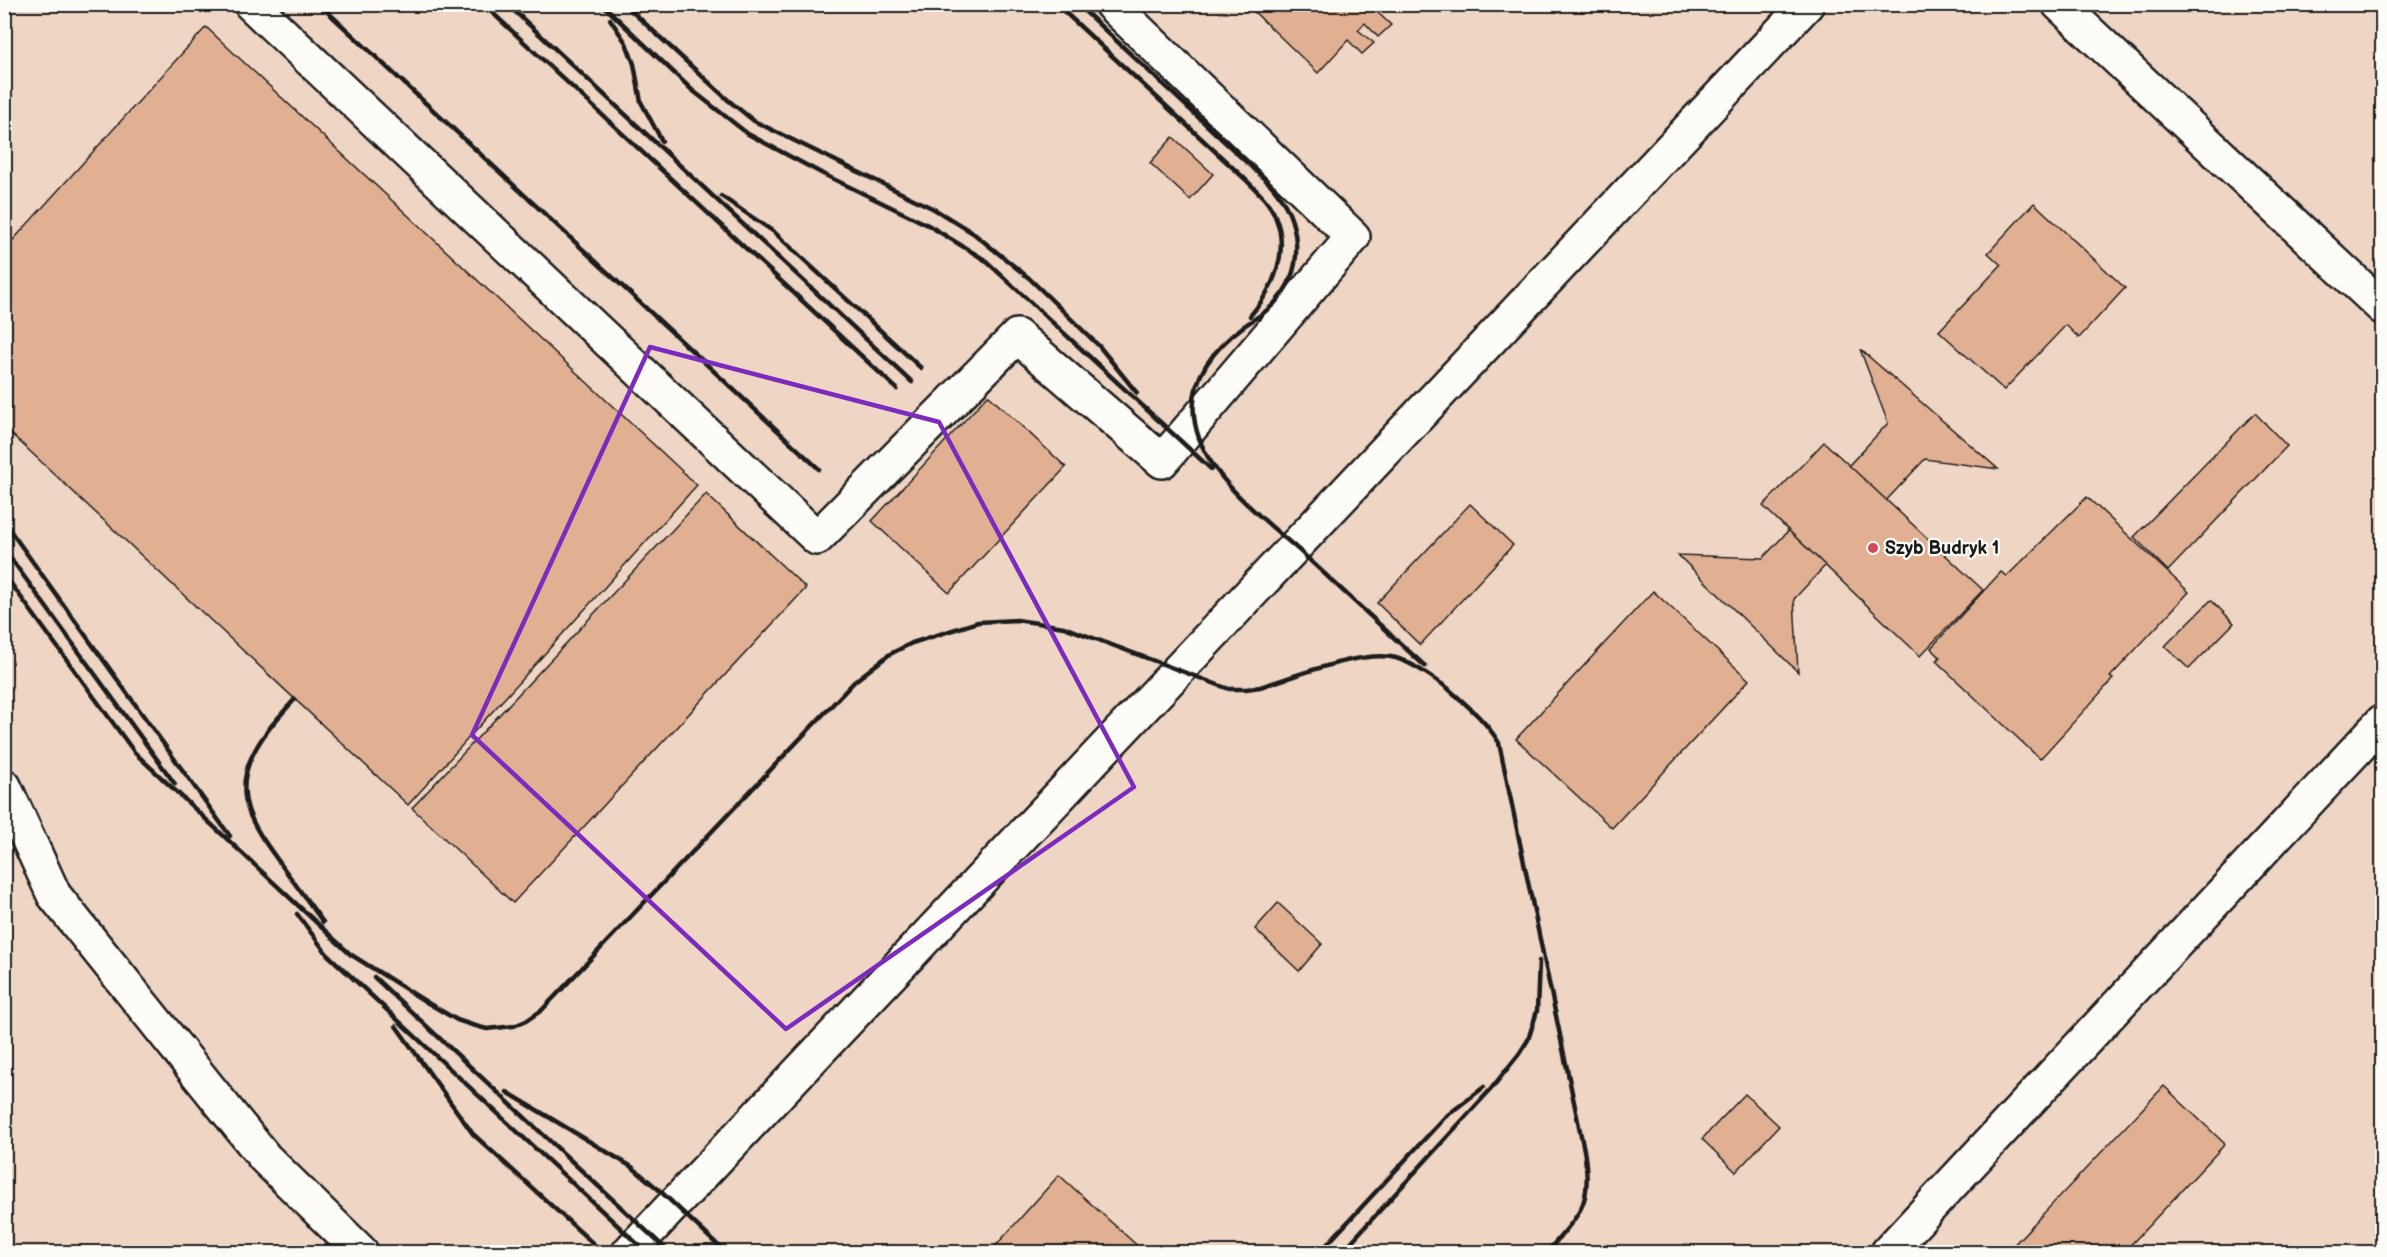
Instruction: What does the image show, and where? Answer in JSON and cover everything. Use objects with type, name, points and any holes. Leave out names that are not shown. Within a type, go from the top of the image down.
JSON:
[{"type":"lane","points":[[251,4],[817,538],[1017,336],[1162,461],[1353,237],[1111,4]]},
{"type":"lane","points":[[629,1252],[1807,4]]},
{"type":"lane","points":[[2059,4],[2382,307]]},
{"type":"lane","points":[[1888,1252],[2382,722]]},
{"type":"lane","points":[[4,786],[54,895],[265,1158],[361,1252]]},
{"type":"highlighted area","points":[[650,347],[939,422],[1134,787],[786,1029],[472,735]]},
{"type":"shaded area","points":[[5,5],[2382,5],[2382,1252],[5,1252]]},
{"type":"building","points":[[1246,4],[1383,4],[1376,11],[1391,25],[1378,37],[1365,23],[1358,30],[1374,43],[1362,54],[1348,40],[1318,73]]},
{"type":"building","points":[[206,27],[697,485],[408,805],[4,427],[4,250]]},
{"type":"building","points":[[1173,137],[1213,174],[1190,200],[1150,163]]},
{"type":"building","points":[[2034,203],[2125,288],[2079,338],[2066,325],[2004,390],[1939,331],[2001,265],[1988,253]]},
{"type":"building","points":[[1860,349],[1998,469],[1925,459],[1794,599],[1798,672],[1678,555],[1763,558],[1888,423]]},
{"type":"building","points":[[988,395],[1066,467],[949,593],[872,521]]},
{"type":"building","points":[[2255,413],[2287,446],[2168,571],[2134,537]]},
{"type":"building","name":"Szyb Budryk 1","points":[[1824,442],[1983,590],[1920,656],[1763,506]]},
{"type":"building","points":[[706,494],[806,588],[513,903],[412,808]]},
{"type":"building","points":[[2087,497],[2189,592],[2110,677],[2113,679],[2040,759],[1936,661],[1940,657],[1931,648],[2001,572],[2007,576]]},
{"type":"building","points":[[1470,504],[1513,545],[1420,645],[1377,603]]},
{"type":"building","points":[[1653,591],[1749,680],[1612,828],[1516,739]]},
{"type":"building","points":[[2211,600],[2234,623],[2189,669],[2165,646]]},
{"type":"building","points":[[1278,903],[1322,944],[1299,971],[1255,929]]},
{"type":"building","points":[[2164,1086],[2225,1144],[2124,1252],[2007,1252]]},
{"type":"building","points":[[1745,1094],[1779,1126],[1736,1172],[1702,1139]]},
{"type":"building","points":[[1059,1175],[1142,1250],[1140,1252],[991,1251]]},
{"type":"building","points":[[4,1240],[17,1252],[4,1252]]},
{"type":"railway","points":[[319,4],[819,469]]},
{"type":"railway","points":[[483,4],[897,389]]},
{"type":"railway","points":[[507,4],[912,382]]},
{"type":"railway","points":[[602,4],[692,90],[748,134],[823,174],[928,225],[985,260],[1211,469]]},
{"type":"railway","points":[[624,4],[754,121],[934,209],[973,233],[1029,278],[1099,346],[1137,393]]},
{"type":"railway","points":[[1056,4],[1245,179],[1269,205],[1279,229],[1280,256],[1272,282],[1250,316]]},
{"type":"railway","points":[[1077,4],[1271,185],[1281,198],[1294,228],[1295,260],[1292,275],[1285,290],[1271,307],[1230,337],[1201,374],[1196,389],[1194,421],[1207,455],[1229,486],[1243,500],[1425,666]]},
{"type":"railway","points":[[610,19],[626,43],[634,64],[641,102],[662,141]]},
{"type":"railway","points":[[721,196],[774,232],[921,368]]},
{"type":"railway","points":[[4,522],[230,836]]},
{"type":"railway","points":[[4,549],[175,784]]},
{"type":"railway","points":[[4,574],[135,753],[350,954],[457,1020],[487,1029],[514,1026],[542,1010],[855,681],[890,654],[912,643],[978,622],[1017,620],[1064,627],[1229,689],[1260,687],[1328,665],[1382,656],[1396,658],[1410,664],[1449,689]]},
{"type":"railway","points":[[1444,685],[1481,719],[1499,743],[1584,1150],[1587,1184],[1582,1207],[1547,1252]]},
{"type":"railway","points":[[295,699],[267,732],[253,754],[244,786],[245,800],[249,814],[264,840],[323,922]]},
{"type":"railway","points":[[297,914],[327,954],[646,1252]]},
{"type":"railway","points":[[1342,1252],[1491,1089],[1519,1054],[1528,1040],[1537,1011],[1539,961]]},
{"type":"railway","points":[[374,977],[669,1252]]},
{"type":"railway","points":[[396,1026],[473,1134],[599,1249]]},
{"type":"railway","points":[[1320,1252],[1445,1117],[1484,1087]]},
{"type":"railway","points":[[507,1092],[632,1167],[725,1252]]},
{"type":"place","name":"Szyb Budryk 1","points":[[1873,548]]}]
